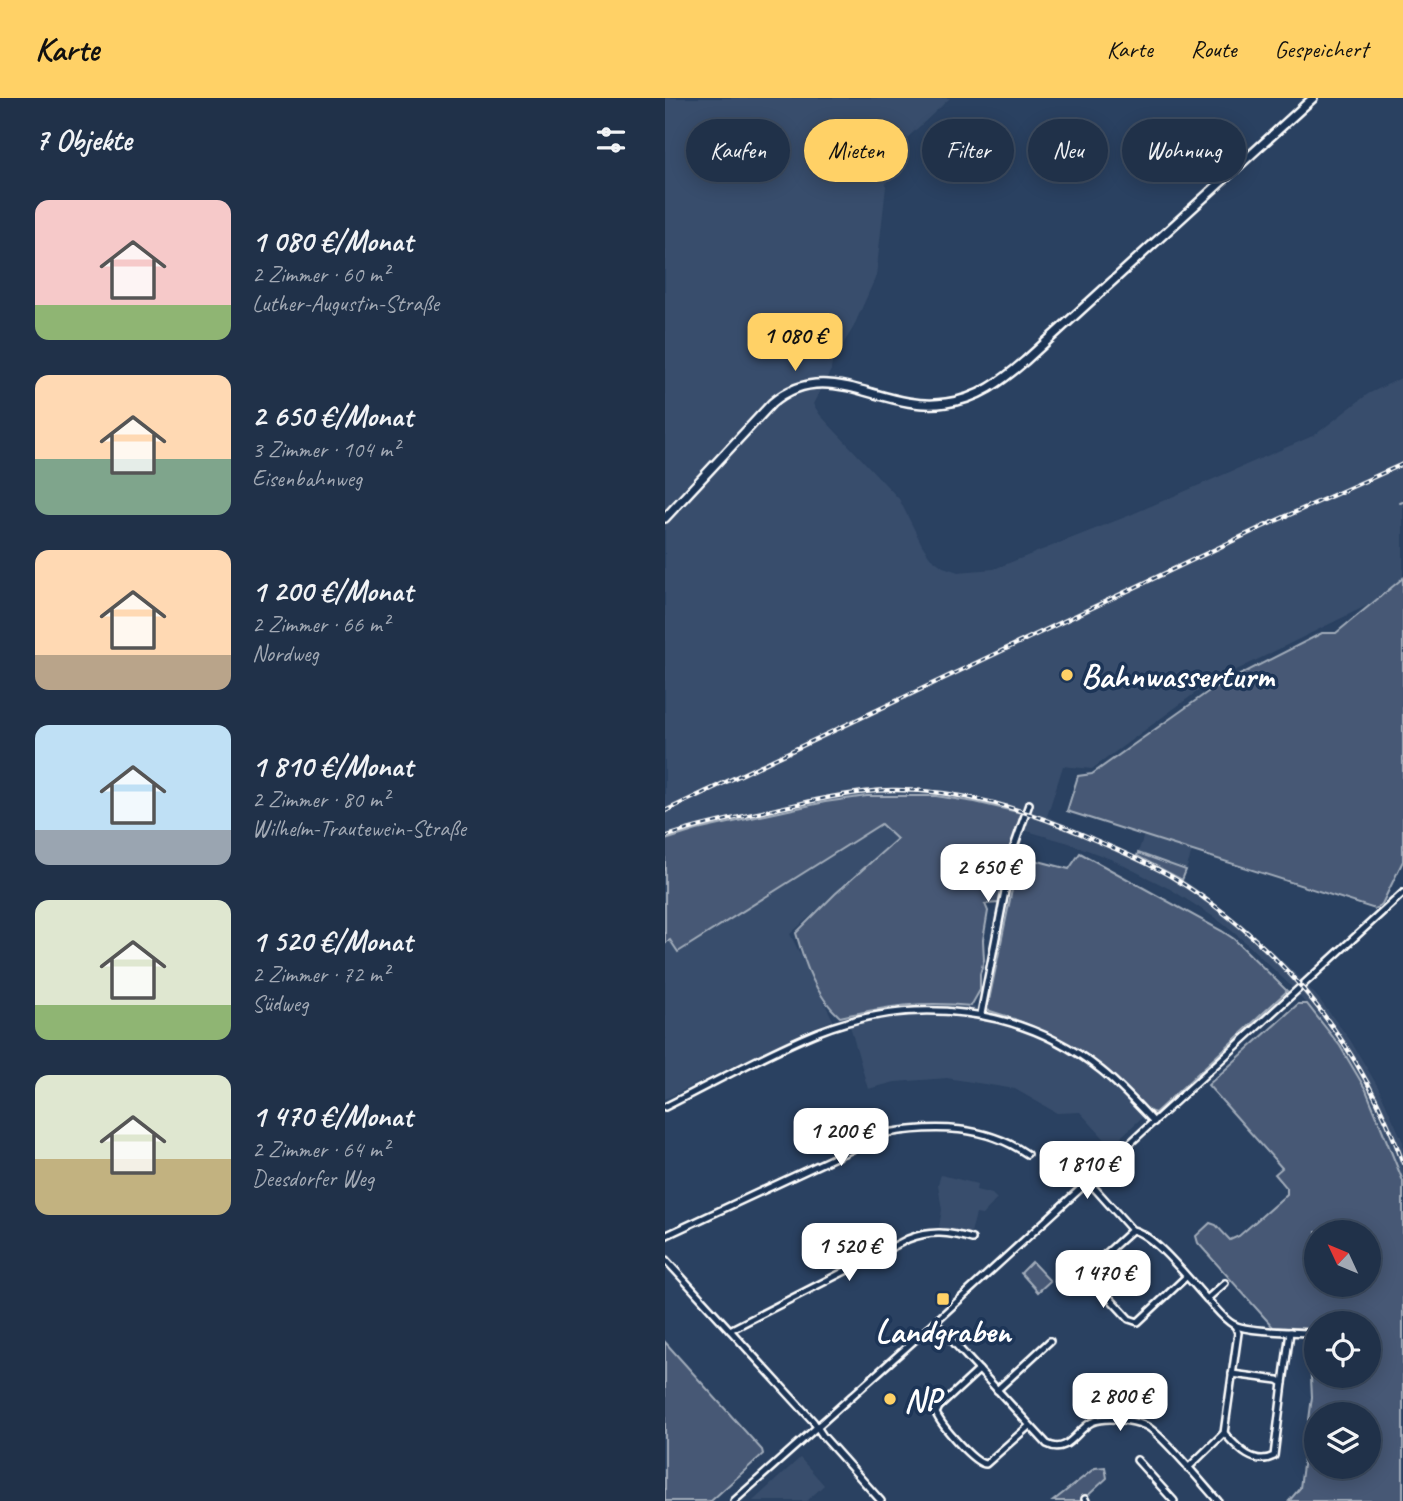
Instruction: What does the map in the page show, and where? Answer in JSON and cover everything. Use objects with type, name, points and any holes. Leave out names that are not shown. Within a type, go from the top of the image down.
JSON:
[{"type":"street","points":[[665,519],[772,403],[789,390],[812,383],[832,383],[886,398],[934,405],[965,399],[993,386],[1025,361],[1313,98]]},
{"type":"street","points":[[981,1014],[1013,850],[1029,804]]},
{"type":"street","points":[[734,1501],[935,1322],[1403,893]]},
{"type":"street","points":[[665,1107],[770,1055],[845,1023],[883,1013],[904,1011],[981,1014],[1039,1032],[1084,1058],[1114,1082],[1154,1122]]},
{"type":"street","points":[[665,1236],[887,1133],[943,1127],[991,1136],[1027,1154]]},
{"type":"street","points":[[1089,1182],[1132,1230],[1140,1231],[1151,1238],[1186,1278],[1235,1325],[1237,1333],[1224,1433],[1188,1468]]},
{"type":"street","points":[[1132,1230],[1088,1270],[1090,1277],[1129,1320],[1138,1322],[1186,1278]]},
{"type":"street","points":[[730,1330],[908,1239],[930,1232],[944,1232],[972,1239]]},
{"type":"street","points":[[665,1259],[881,1501]]},
{"type":"street","points":[[1207,1299],[1225,1283]]},
{"type":"street","points":[[935,1322],[1047,1444],[1059,1447],[1068,1443],[1095,1421],[1112,1419],[1148,1426],[1218,1501]]},
{"type":"street","points":[[1235,1325],[1304,1333]]},
{"type":"street","points":[[1224,1433],[1248,1456],[1274,1456],[1290,1332]]},
{"type":"street","points":[[997,1390],[1050,1341]]},
{"type":"street","points":[[979,1370],[939,1407],[936,1413],[967,1452],[978,1463],[986,1464],[1029,1426]]},
{"type":"street","points":[[1232,1374],[1283,1383]]},
{"type":"street","points":[[1137,1460],[1174,1501]]},
{"type":"shaded area","points":[[665,98],[950,98],[927,119],[922,119],[922,124],[908,137],[908,119],[804,119],[804,182],[886,182],[876,276],[853,328],[832,362],[831,370],[813,404],[820,415],[899,499],[922,545],[930,557],[943,567],[958,572],[994,569],[1128,516],[1315,435],[1368,394],[1403,377],[1403,578],[1370,604],[1206,685],[1092,769],[1063,766],[1047,816],[1169,871],[1194,887],[1241,923],[1300,978],[1350,1040],[1378,1087],[1403,1142],[1403,1181],[1366,1090],[1340,1046],[1293,988],[1243,940],[1217,919],[1172,890],[1113,860],[1069,843],[978,817],[882,824],[897,839],[790,934],[833,1020],[665,1099]]},
{"type":"shaded area","points":[[1403,578],[1403,861],[1382,904],[1375,909],[1067,811],[1078,776],[1092,774],[1212,689],[1322,633],[1336,633]]},
{"type":"shaded area","points":[[867,796],[936,796],[1022,813],[1010,849],[999,903],[985,904],[988,911],[980,990],[971,1006],[905,1006],[840,1017],[817,989],[796,933],[897,839],[881,824],[678,952],[670,940],[665,943],[665,840],[697,830],[825,802]]},
{"type":"shaded area","points":[[1144,835],[1192,851],[1186,870],[1138,853]]},
{"type":"shaded area","points":[[1080,853],[1234,939],[1287,991],[1155,1113],[1149,1111],[1075,1048],[1035,1027],[987,1010],[1019,856],[1069,869]]},
{"type":"shaded area","points":[[1138,853],[1186,870],[1182,880],[1137,856]]},
{"type":"shaded area","points":[[902,1004],[971,1006],[1018,1019],[1096,1061],[1149,1111],[1111,1146],[1080,1112],[1057,1113],[1015,1089],[947,1078],[895,1082],[868,1089],[847,1015]]},
{"type":"shaded area","points":[[1298,1004],[1307,1004],[1340,1046],[1366,1090],[1403,1181],[1403,1501],[1289,1501],[1300,1488],[1304,1458],[1304,1479],[1381,1479],[1381,1402],[1311,1402],[1312,1388],[1381,1388],[1381,1311],[1304,1311],[1304,1329],[1273,1327],[1198,1243],[1196,1236],[1210,1223],[1216,1225],[1230,1240],[1239,1236],[1287,1194],[1287,1188],[1275,1174],[1282,1168],[1208,1085]]},
{"type":"shaded area","points":[[941,1175],[977,1184],[976,1190],[992,1194],[997,1199],[982,1215],[976,1214],[970,1236],[939,1227],[942,1210],[938,1184]]},
{"type":"shaded area","points":[[1032,1262],[1050,1281],[1038,1292],[1021,1273]]},
{"type":"shaded area","points":[[665,1342],[762,1450],[763,1454],[711,1501],[665,1501]]},
{"type":"shaded area","points":[[800,1458],[824,1485],[807,1501],[753,1501]]},
{"type":"shaded area","points":[[1105,1467],[1107,1478],[1082,1501],[1053,1501],[1095,1468]]},
{"type":"railway","points":[[665,811],[1262,527],[1403,464]]},
{"type":"railway","points":[[665,837],[716,822],[829,798],[892,790],[942,793],[1015,809],[1119,850],[1172,877],[1211,903],[1281,965],[1312,1000],[1340,1038],[1364,1077],[1403,1163]]},
{"type":"place","name":"Bahnwasserturm","points":[[1067,675]]},
{"type":"place","name":"Landgraben","points":[[943,1299]]},
{"type":"place","name":"NP","points":[[890,1399]]}]
